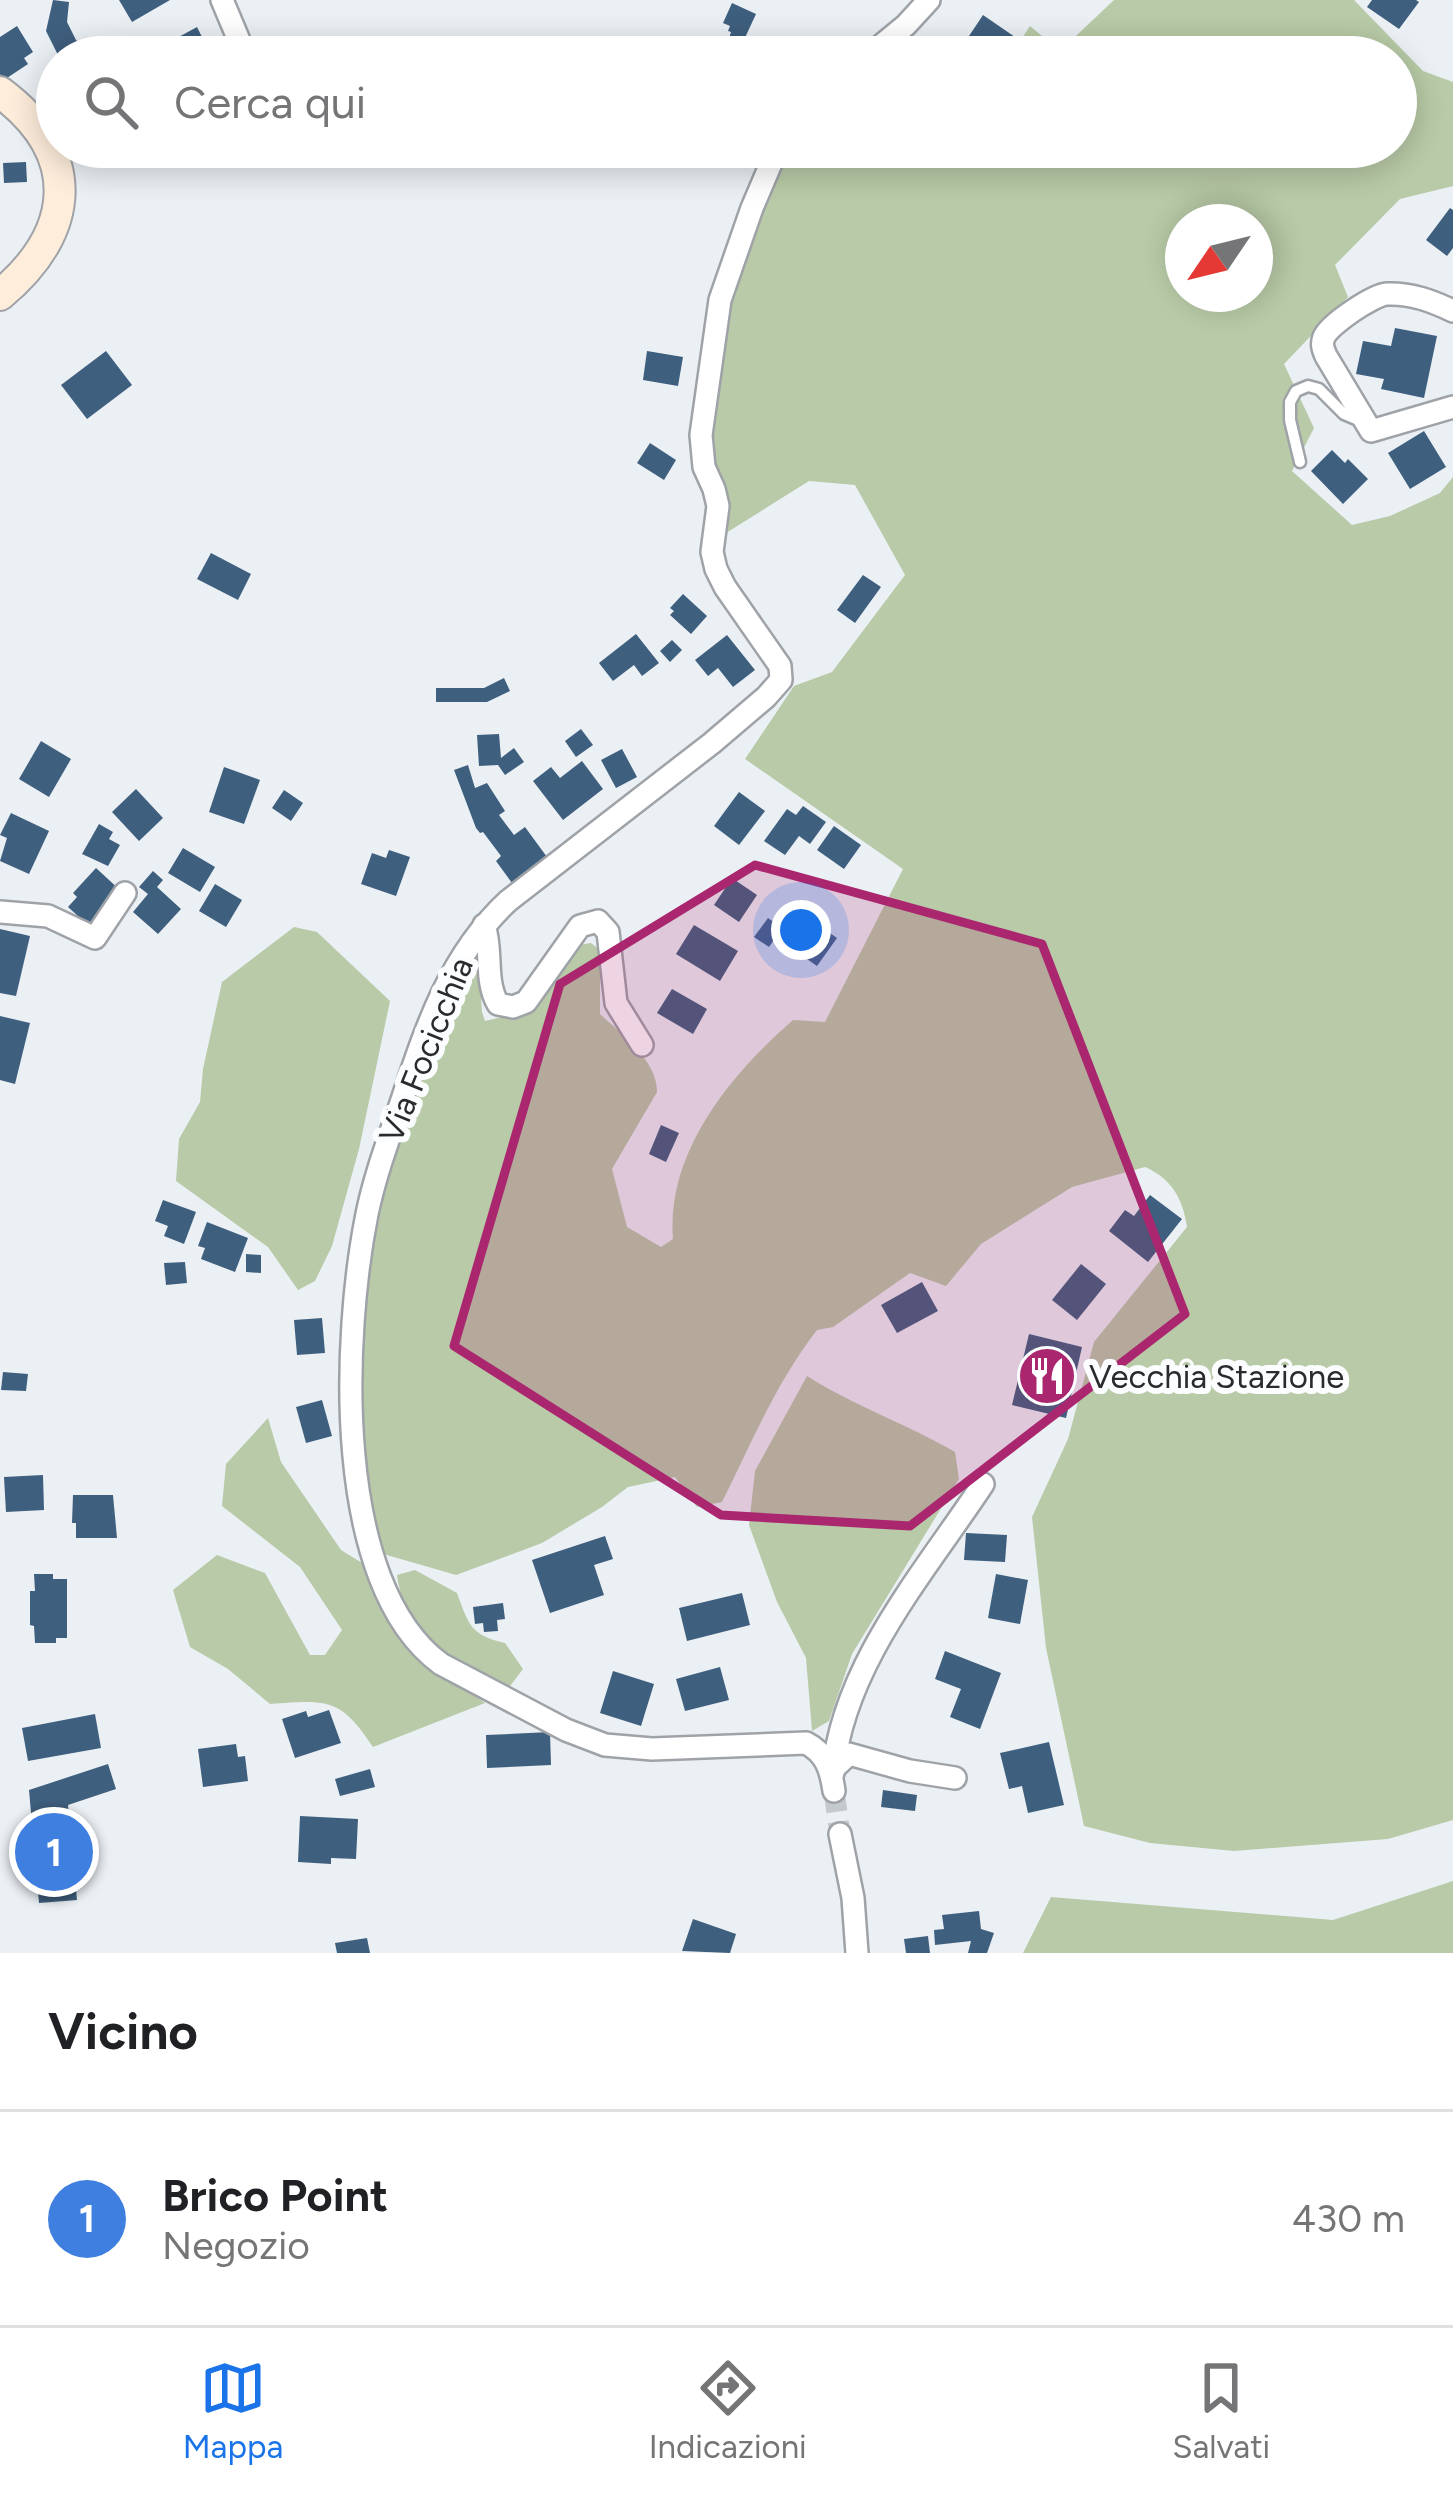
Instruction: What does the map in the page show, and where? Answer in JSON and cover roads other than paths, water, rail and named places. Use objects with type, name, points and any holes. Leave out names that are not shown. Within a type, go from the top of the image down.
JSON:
[{"type":"main road","points":[[0,92],[36,127]]},
{"type":"main road","points":[[0,295],[48,241],[56,217],[58,168]]},
{"type":"street","points":[[222,0],[237,36]]},
{"type":"street","points":[[893,36],[929,0]]},
{"type":"street","name":"Via Focicchia","points":[[769,168],[720,300],[700,435],[704,467],[718,506],[712,552],[716,569],[780,666],[781,680],[712,743],[521,890],[484,925],[451,975],[421,1044],[375,1178],[362,1240],[352,1336],[355,1463],[364,1525],[379,1573],[407,1630],[436,1661],[566,1730],[605,1745],[634,1749],[806,1744],[822,1754],[833,1780]]},
{"type":"street","points":[[1453,311],[1419,297],[1382,294],[1338,323],[1322,344],[1371,431],[1453,407]]},
{"type":"street","points":[[0,912],[48,916],[95,938],[125,893]]},
{"type":"street","points":[[484,925],[489,939],[490,988],[498,1004],[513,1006],[526,1002],[580,926],[598,921],[608,932],[616,1003],[642,1045]]},
{"type":"street","points":[[833,1780],[836,1742],[866,1660],[983,1484]]},
{"type":"street","points":[[833,1780],[849,1754],[955,1778]]},
{"type":"street","points":[[840,1834],[853,1898],[857,1953]]},
{"type":"lane","points":[[1300,462],[1290,420],[1290,402],[1296,391],[1308,386],[1318,389],[1344,414],[1366,423]]},
{"type":"tunnel","points":[[834,1791],[840,1834]]},
{"type":"place","name":"Vecchia Stazione","points":[[1047,1376]]},
{"type":"place","name":"Brico Point","points":[[54,1852]]}]
